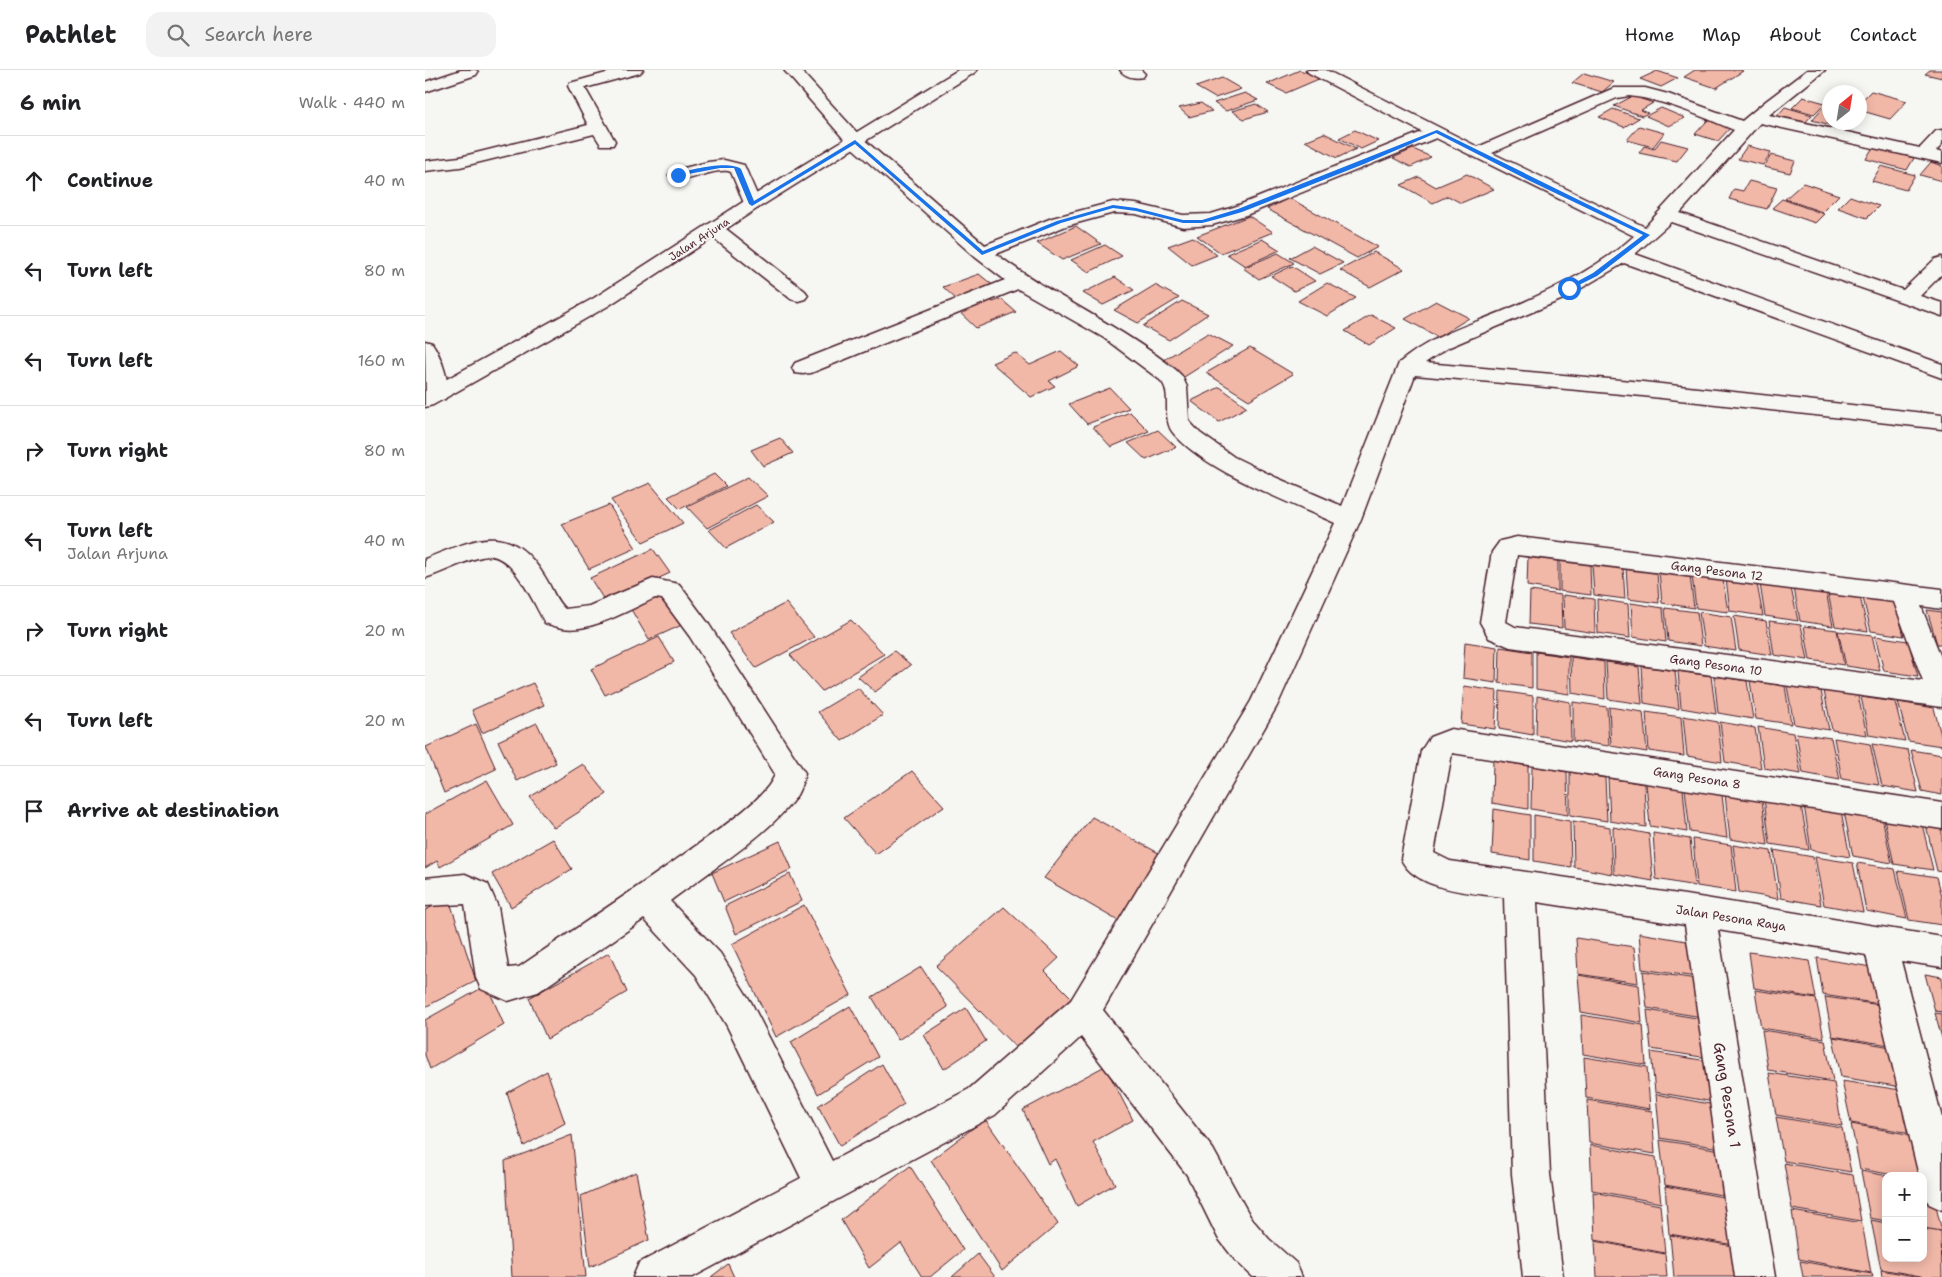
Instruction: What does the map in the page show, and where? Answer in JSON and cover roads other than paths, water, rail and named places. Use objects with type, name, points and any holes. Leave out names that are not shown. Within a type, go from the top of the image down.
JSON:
[{"type":"street","points":[[425,166],[460,162],[602,134],[576,86],[635,70]]},
{"type":"street","points":[[792,70],[855,141],[982,253],[1019,281],[1111,334],[1151,360],[1168,375],[1174,381],[1176,387],[1178,421],[1181,428],[1199,443],[1226,462],[1269,484],[1349,519]]},
{"type":"street","name":"Jalan Arjuna","points":[[431,397],[601,302],[752,204],[969,70]]},
{"type":"street","points":[[1313,70],[1647,235]]},
{"type":"street","points":[[653,1277],[982,1102],[1083,1012],[1263,706],[1349,519],[1407,368],[1424,353],[1440,344],[1569,288],[1595,275],[1622,256],[1668,215],[1750,122],[1817,70]]},
{"type":"street","points":[[425,87],[470,72]]},
{"type":"street","points":[[1611,79],[1636,91],[1750,122],[1942,158]]},
{"type":"street","points":[[1478,153],[1614,92],[1636,91]]},
{"type":"street","points":[[982,253],[1059,222],[1113,206],[1136,209],[1183,221],[1212,219],[1240,211],[1437,132]]},
{"type":"street","points":[[1924,154],[1942,134]]},
{"type":"street","points":[[678,175],[720,166],[735,167],[738,169],[752,204]]},
{"type":"street","points":[[1668,215],[1942,310]]},
{"type":"street","points":[[714,229],[798,295]]},
{"type":"street","points":[[1622,256],[1942,370]]},
{"type":"street","points":[[1906,298],[1942,263]]},
{"type":"street","points":[[803,368],[1019,281]]},
{"type":"street","points":[[425,347],[435,374],[431,397]]},
{"type":"street","points":[[1407,368],[1643,389],[1942,422]]},
{"type":"street","points":[[425,569],[489,546],[502,548],[527,569],[554,616],[565,619],[595,614],[657,588],[670,591],[699,630],[789,773],[789,781],[769,806],[740,831],[647,899],[526,981],[508,984],[493,978],[482,907],[477,894],[465,888],[425,892]]},
{"type":"street","name":"Gang Pesona 12","points":[[1495,626],[1493,622],[1505,552],[1513,546],[1529,546],[1942,599]]},
{"type":"street","points":[[1904,595],[1942,695]]},
{"type":"street","name":"Gang Pesona 10","points":[[1495,626],[1503,635],[1510,637],[1942,695]]},
{"type":"street","name":"Gang Pesona 8","points":[[1417,859],[1436,751],[1440,745],[1451,741],[1942,816]]},
{"type":"street","name":"Jalan Pesona Raya","points":[[1417,859],[1427,866],[1449,875],[1699,912],[1942,952]]},
{"type":"street","points":[[1520,886],[1531,1174],[1543,1277]]},
{"type":"street","points":[[647,899],[708,964],[739,1014],[825,1186]]},
{"type":"street","name":"Gang Pesona 1","points":[[1699,912],[1755,1277]]},
{"type":"street","points":[[1880,943],[1942,1191]]},
{"type":"street","points":[[1083,1012],[1200,1162],[1209,1176],[1217,1197],[1240,1235],[1283,1277]]}]
